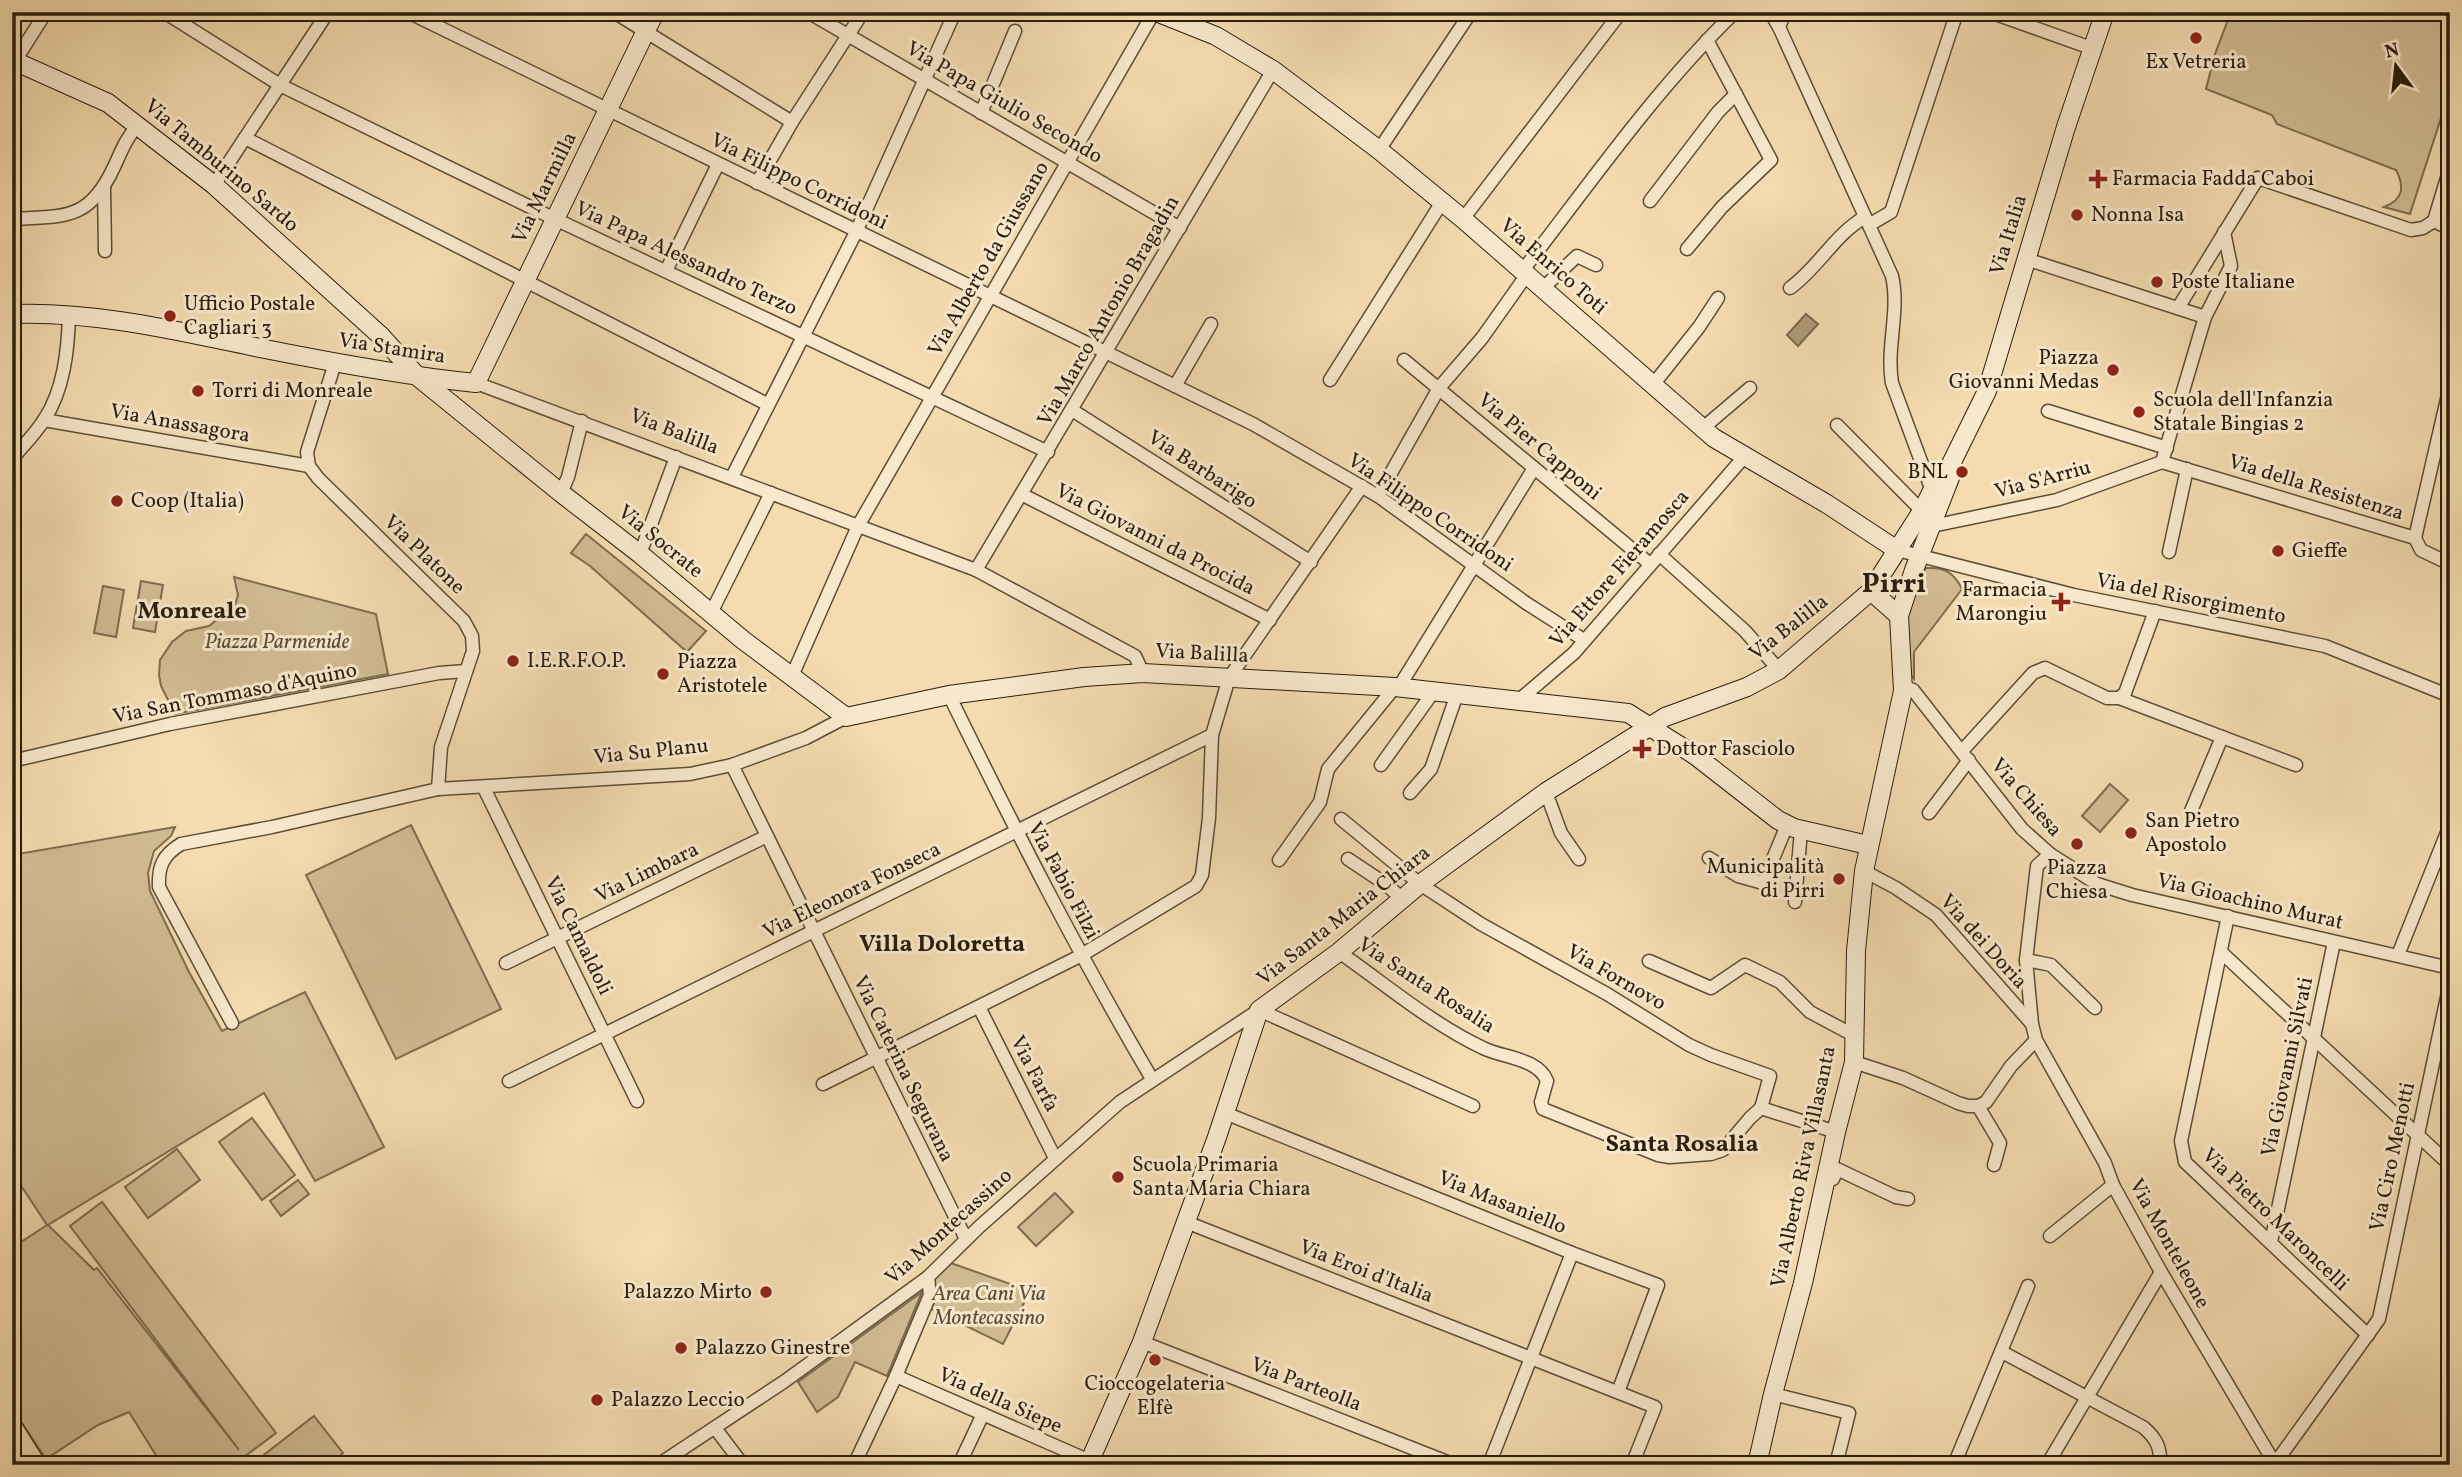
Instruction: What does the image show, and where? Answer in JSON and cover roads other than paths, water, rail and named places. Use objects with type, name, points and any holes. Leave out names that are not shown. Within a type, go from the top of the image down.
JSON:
[{"type":"highway","points":[[12,1430],[34,1465]]},
{"type":"street","points":[[14,61],[46,12]]},
{"type":"street","name":"Via Papa Alessandro Terzo","points":[[164,12],[280,85],[555,219],[1048,452]]},
{"type":"street","points":[[214,185],[328,12]]},
{"type":"street","name":"Via Filippo Corridoni","points":[[408,12],[1253,424],[1378,496],[1526,603],[1584,640]]},
{"type":"street","points":[[614,12],[792,122]]},
{"type":"street","name":"Via Marmilla","points":[[476,383],[655,12]]},
{"type":"street","name":"Via Papa Giulio Secondo","points":[[808,12],[1180,228]]},
{"type":"street","points":[[757,183],[792,122],[863,12]]},
{"type":"street","points":[[732,477],[856,232],[955,12]]},
{"type":"street","name":"Via Enrico Toti","points":[[1155,12],[1216,36],[1273,69],[1379,150],[1463,219],[1714,438],[1826,504],[1897,550],[1919,557]]},
{"type":"street","name":"Via Alberto da Giussano","points":[[792,677],[858,526],[1155,12]]},
{"type":"street","points":[[1379,150],[1471,12]]},
{"type":"street","points":[[1463,219],[1621,12]]},
{"type":"street","points":[[1378,496],[1439,388],[1482,338],[1525,272],[1659,94],[1735,12]]},
{"type":"street","points":[[1770,12],[1892,276],[1895,289],[1889,366],[1892,383],[1932,491]]},
{"type":"street","points":[[1779,27],[1785,12]]},
{"type":"street","points":[[1790,288],[1822,259],[1851,225],[1891,212],[1957,12]]},
{"type":"street","points":[[1990,12],[2091,48]]},
{"type":"street","name":"Via Italia","points":[[1949,468],[1987,391],[2091,48],[2105,12]]},
{"type":"street","points":[[981,113],[1015,31]]},
{"type":"street","points":[[1687,249],[1722,207],[1771,160],[1707,40]]},
{"type":"street","name":"Via Tamburino Sardo","points":[[14,61],[108,103],[138,125],[214,185],[381,336],[418,377]]},
{"type":"street","name":"Via Marco Antonio Bragadin","points":[[976,570],[1023,495],[1273,69]]},
{"type":"street","points":[[1650,201],[1718,112],[1736,94]]},
{"type":"street","points":[[12,219],[63,216],[89,205],[104,187],[129,135],[138,125]]},
{"type":"street","points":[[245,138],[767,404]]},
{"type":"street","points":[[666,271],[718,164]]},
{"type":"street","points":[[2178,308],[2258,178],[2411,230],[2423,228],[2434,221],[2450,168]]},
{"type":"street","points":[[104,187],[105,251]]},
{"type":"street","points":[[1330,380],[1442,202]]},
{"type":"street","points":[[2434,221],[2450,229]]},
{"type":"street","points":[[2162,462],[2205,317],[2231,266],[2224,232]]},
{"type":"street","points":[[1544,288],[1577,256],[1596,265]]},
{"type":"street","points":[[2026,259],[2205,317]]},
{"type":"street","points":[[1652,386],[1699,327],[1717,298]]},
{"type":"street","name":"Via Stamira","points":[[12,314],[69,314],[192,334],[335,363],[418,377],[476,383]]},
{"type":"street","points":[[12,459],[44,420],[62,378],[69,314]]},
{"type":"street","points":[[1175,386],[1212,324]]},
{"type":"street","points":[[371,369],[387,359],[387,346],[381,336]]},
{"type":"street","name":"Via Pier Capponi","points":[[1404,360],[1534,468],[1745,631],[1779,670]]},
{"type":"street","points":[[309,466],[307,452],[335,363]]},
{"type":"street","name":"Via Socrate","points":[[418,377],[711,613],[846,717]]},
{"type":"street","points":[[447,401],[454,381]]},
{"type":"street","name":"Via Balilla","points":[[476,383],[976,570],[1135,656],[1143,673],[1397,687],[1628,713],[1650,726],[1665,717],[1747,687],[1779,670],[1867,594],[1897,550],[1927,519]]},
{"type":"street","points":[[2415,538],[2450,386]]},
{"type":"street","points":[[1703,428],[1750,388]]},
{"type":"street","name":"Via Barbarigo","points":[[1072,410],[1311,562]]},
{"type":"street","points":[[2048,411],[2166,448]]},
{"type":"street","name":"Via Anassagora","points":[[44,420],[309,466]]},
{"type":"street","points":[[561,493],[568,477],[582,421]]},
{"type":"street","points":[[1837,425],[1927,519]]},
{"type":"street","points":[[640,554],[676,457]]},
{"type":"street","name":"Via Ettore Fieramosca","points":[[1518,701],[1574,653],[1744,457]]},
{"type":"street","name":"Via della Resistenza","points":[[2162,462],[2415,538],[2420,550],[2450,564]]},
{"type":"street","name":"Via S'Arriu","points":[[1927,519],[2057,500],[2162,462]]},
{"type":"street","name":"Via Platone","points":[[309,466],[318,478],[464,621],[472,636],[473,651],[441,747],[438,789]]},
{"type":"street","points":[[1279,860],[1320,802],[1328,769],[1397,687],[1476,566],[1534,468]]},
{"type":"street","points":[[1867,594],[1899,616],[1919,557],[1932,491],[1941,473],[1949,468],[1951,475],[1927,519]]},
{"type":"street","points":[[2169,552],[2187,469]]},
{"type":"street","points":[[823,1084],[1080,956],[1196,886],[1202,875],[1209,818],[1212,735],[1229,678],[1362,486]]},
{"type":"street","points":[[711,613],[771,493]]},
{"type":"street","name":"Via Giovanni da Procida","points":[[1023,495],[1270,620]]},
{"type":"street","name":"Via del Risorgimento","points":[[1919,557],[2074,595],[2325,646],[2450,696]]},
{"type":"street","points":[[2119,698],[2125,693],[2155,611]]},
{"type":"street","name":"Via Alberto Riva Villasanta","points":[[1757,1465],[1773,1394],[1804,1283],[1836,1132],[1854,1062],[1856,951],[1864,871],[1904,686],[1899,616]]},
{"type":"street","points":[[1929,813],[1965,756],[2039,669],[2045,668],[2107,698],[2119,698],[2296,765]]},
{"type":"street","name":"Via San Tommaso d'Aquino","points":[[12,761],[170,724],[439,673],[466,671]]},
{"type":"street","name":"Via Su Planu","points":[[232,1023],[159,887],[162,861],[169,851],[181,844],[272,827],[438,789],[690,774],[732,765],[806,738],[846,717],[949,695],[1084,677],[1143,673]]},
{"type":"street","name":"Via Chiesa","points":[[1904,686],[1913,690],[2022,829],[2050,854],[2037,866],[2026,960],[2036,1040]]},
{"type":"street","points":[[1381,765],[1434,691]]},
{"type":"street","points":[[1410,793],[1431,769],[1457,694]]},
{"type":"street","name":"Via Fabio Filzi","points":[[949,695],[1015,832],[1080,956],[1152,1079]]},
{"type":"street","points":[[1650,726],[1696,756],[1778,820],[1794,827],[1868,845]]},
{"type":"street","name":"Via Santa Maria Chiara","points":[[1092,1464],[1142,1342],[1259,1010],[1339,952],[1420,884],[1546,792],[1650,726]]},
{"type":"street","name":"Via Eleonora Fonseca","points":[[509,1081],[1212,735]]},
{"type":"street","points":[[2192,811],[2222,737]]},
{"type":"street","name":"Via Caterina Segurana","points":[[732,765],[966,1239]]},
{"type":"street","name":"Via Camaldoli","points":[[484,788],[637,1101]]},
{"type":"street","points":[[1546,792],[1561,833],[1579,859]]},
{"type":"street","points":[[1341,819],[1420,884]]},
{"type":"street","points":[[2399,955],[2450,825]]},
{"type":"street","points":[[1709,858],[1738,876],[1763,883],[1794,827]]},
{"type":"street","points":[[1794,827],[1795,902]]},
{"type":"street","name":"Via Limbara","points":[[506,963],[767,835]]},
{"type":"street","name":"Via Gioachino Murat","points":[[2050,854],[2097,884],[2132,895],[2450,968]]},
{"type":"street","points":[[1348,859],[1387,885],[1402,899]]},
{"type":"street","name":"Via dei Doria","points":[[1864,871],[1906,893],[1936,915],[2032,1024]]},
{"type":"street","name":"Via Fornovo","points":[[1420,884],[1481,924],[1607,994],[1689,1045],[1770,1076],[1761,1108]]},
{"type":"street","name":"Via Pietro Maroncelli","points":[[2228,916],[2181,1151],[2185,1162],[2368,1335]]},
{"type":"street","name":"Via Giovanni Silvati","points":[[2271,1242],[2334,942]]},
{"type":"street","name":"Via Santa Rosalia","points":[[1339,952],[1461,1036],[1483,1048],[1538,1068],[1547,1081],[1541,1102],[1543,1109],[1658,1155],[1712,1154],[1723,1150],[1761,1108]]},
{"type":"street","points":[[2222,953],[2450,1165]]},
{"type":"street","points":[[2026,960],[2051,965],[2095,1008]]},
{"type":"street","points":[[1649,961],[1711,988],[1745,965],[1780,982],[1810,1012],[1855,1036]]},
{"type":"street","name":"Via Ciro Menotti","points":[[2274,1464],[2379,1319],[2450,983]]},
{"type":"street","name":"Via Farfa","points":[[979,1007],[1055,1158]]},
{"type":"street","points":[[1259,1010],[1473,1106]]},
{"type":"street","name":"Via Montecassino","points":[[658,1465],[838,1343],[928,1277],[966,1239],[1120,1102],[1259,1010]]},
{"type":"street","points":[[1854,1062],[1903,1077],[1968,1107],[1978,1106],[1986,1101],[2011,1066],[2036,1040]]},
{"type":"street","name":"Via Monteleone","points":[[2036,1040],[2105,1163],[2113,1185],[2161,1272],[2274,1464]]},
{"type":"street","points":[[1978,1106],[2005,1144],[1994,1165]]},
{"type":"street","points":[[1761,1108],[1836,1132]]},
{"type":"street","name":"Via Masaniello","points":[[1225,1112],[1572,1253],[1658,1285],[1618,1392]]},
{"type":"street","points":[[1827,1176],[1833,1179],[1838,1169],[1896,1197],[1908,1199]]},
{"type":"street","points":[[2050,1236],[2113,1185]]},
{"type":"street","name":"Via Eroi d'Italia","points":[[1186,1222],[1532,1358]]},
{"type":"street","points":[[1489,1465],[1572,1253]]},
{"type":"street","points":[[2048,1465],[2161,1272]]},
{"type":"street","points":[[854,1465],[930,1295],[928,1277]]},
{"type":"street","points":[[1954,1465],[2028,1286]]},
{"type":"street","name":"Via Parteolla","points":[[1142,1342],[1455,1465]]},
{"type":"street","points":[[2002,1352],[2143,1427],[2155,1437],[2161,1453],[2160,1465]]},
{"type":"street","points":[[1532,1358],[1655,1407],[1632,1465]]},
{"type":"street","name":"Via della Siepe","points":[[896,1376],[1092,1464]]},
{"type":"street","points":[[1773,1394],[1849,1413],[1836,1465]]},
{"type":"street","points":[[959,1465],[983,1414]]},
{"type":"street","points":[[715,1428],[741,1464]]},
{"type":"place","name":"Ex Vetreria","points":[[2196,38]]},
{"type":"place","name":"Farmacia Fadda Caboi","points":[[2098,179]]},
{"type":"place","name":"Nonna Isa","points":[[2077,215]]},
{"type":"place","name":"Poste Italiane","points":[[2157,282]]},
{"type":"place","name":"Ufficio Postale Cagliari 3","points":[[170,316]]},
{"type":"place","name":"Piazza Giovanni Medas","points":[[2113,370]]},
{"type":"place","name":"Torri di Monreale","points":[[198,391]]},
{"type":"place","name":"Scuola dell'Infanzia Statale Bingias 2","points":[[2139,412]]},
{"type":"place","name":"BNL","points":[[1962,472]]},
{"type":"place","name":"Coop (Italia)","points":[[117,501]]},
{"type":"place","name":"Gieffe","points":[[2278,551]]},
{"type":"place","name":"Farmacia Marongiu","points":[[2061,602]]},
{"type":"place","name":"I.E.R.F.O.P.","points":[[513,661]]},
{"type":"place","name":"Piazza Aristotele","points":[[663,674]]},
{"type":"place","name":"Dottor Fasciolo","points":[[1642,749]]},
{"type":"place","name":"San Pietro Apostolo","points":[[2131,833]]},
{"type":"place","name":"Piazza Chiesa","points":[[2077,844]]},
{"type":"place","name":"Municipalità di Pirri","points":[[1839,879]]},
{"type":"place","name":"Scuola Primaria Santa Maria Chiara","points":[[1118,1177]]},
{"type":"place","name":"Palazzo Mirto","points":[[766,1292]]},
{"type":"place","name":"Palazzo Ginestre","points":[[681,1348]]},
{"type":"place","name":"Cioccogelateria Elfè","points":[[1155,1360]]},
{"type":"place","name":"Palazzo Leccio","points":[[597,1400]]},
{"type":"district","name":"Pirri","points":[[1894,584]]},
{"type":"district","name":"Monreale","points":[[192,612]]},
{"type":"district","name":"Villa Doloretta","points":[[942,945]]},
{"type":"district","name":"Santa Rosalia","points":[[1682,1145]]},
{"type":"park label","name":"Piazza Parmenide","points":[[277,642]]},
{"type":"park label","name":"Area Cani Via Montecassino","points":[[989,1306]]}]
